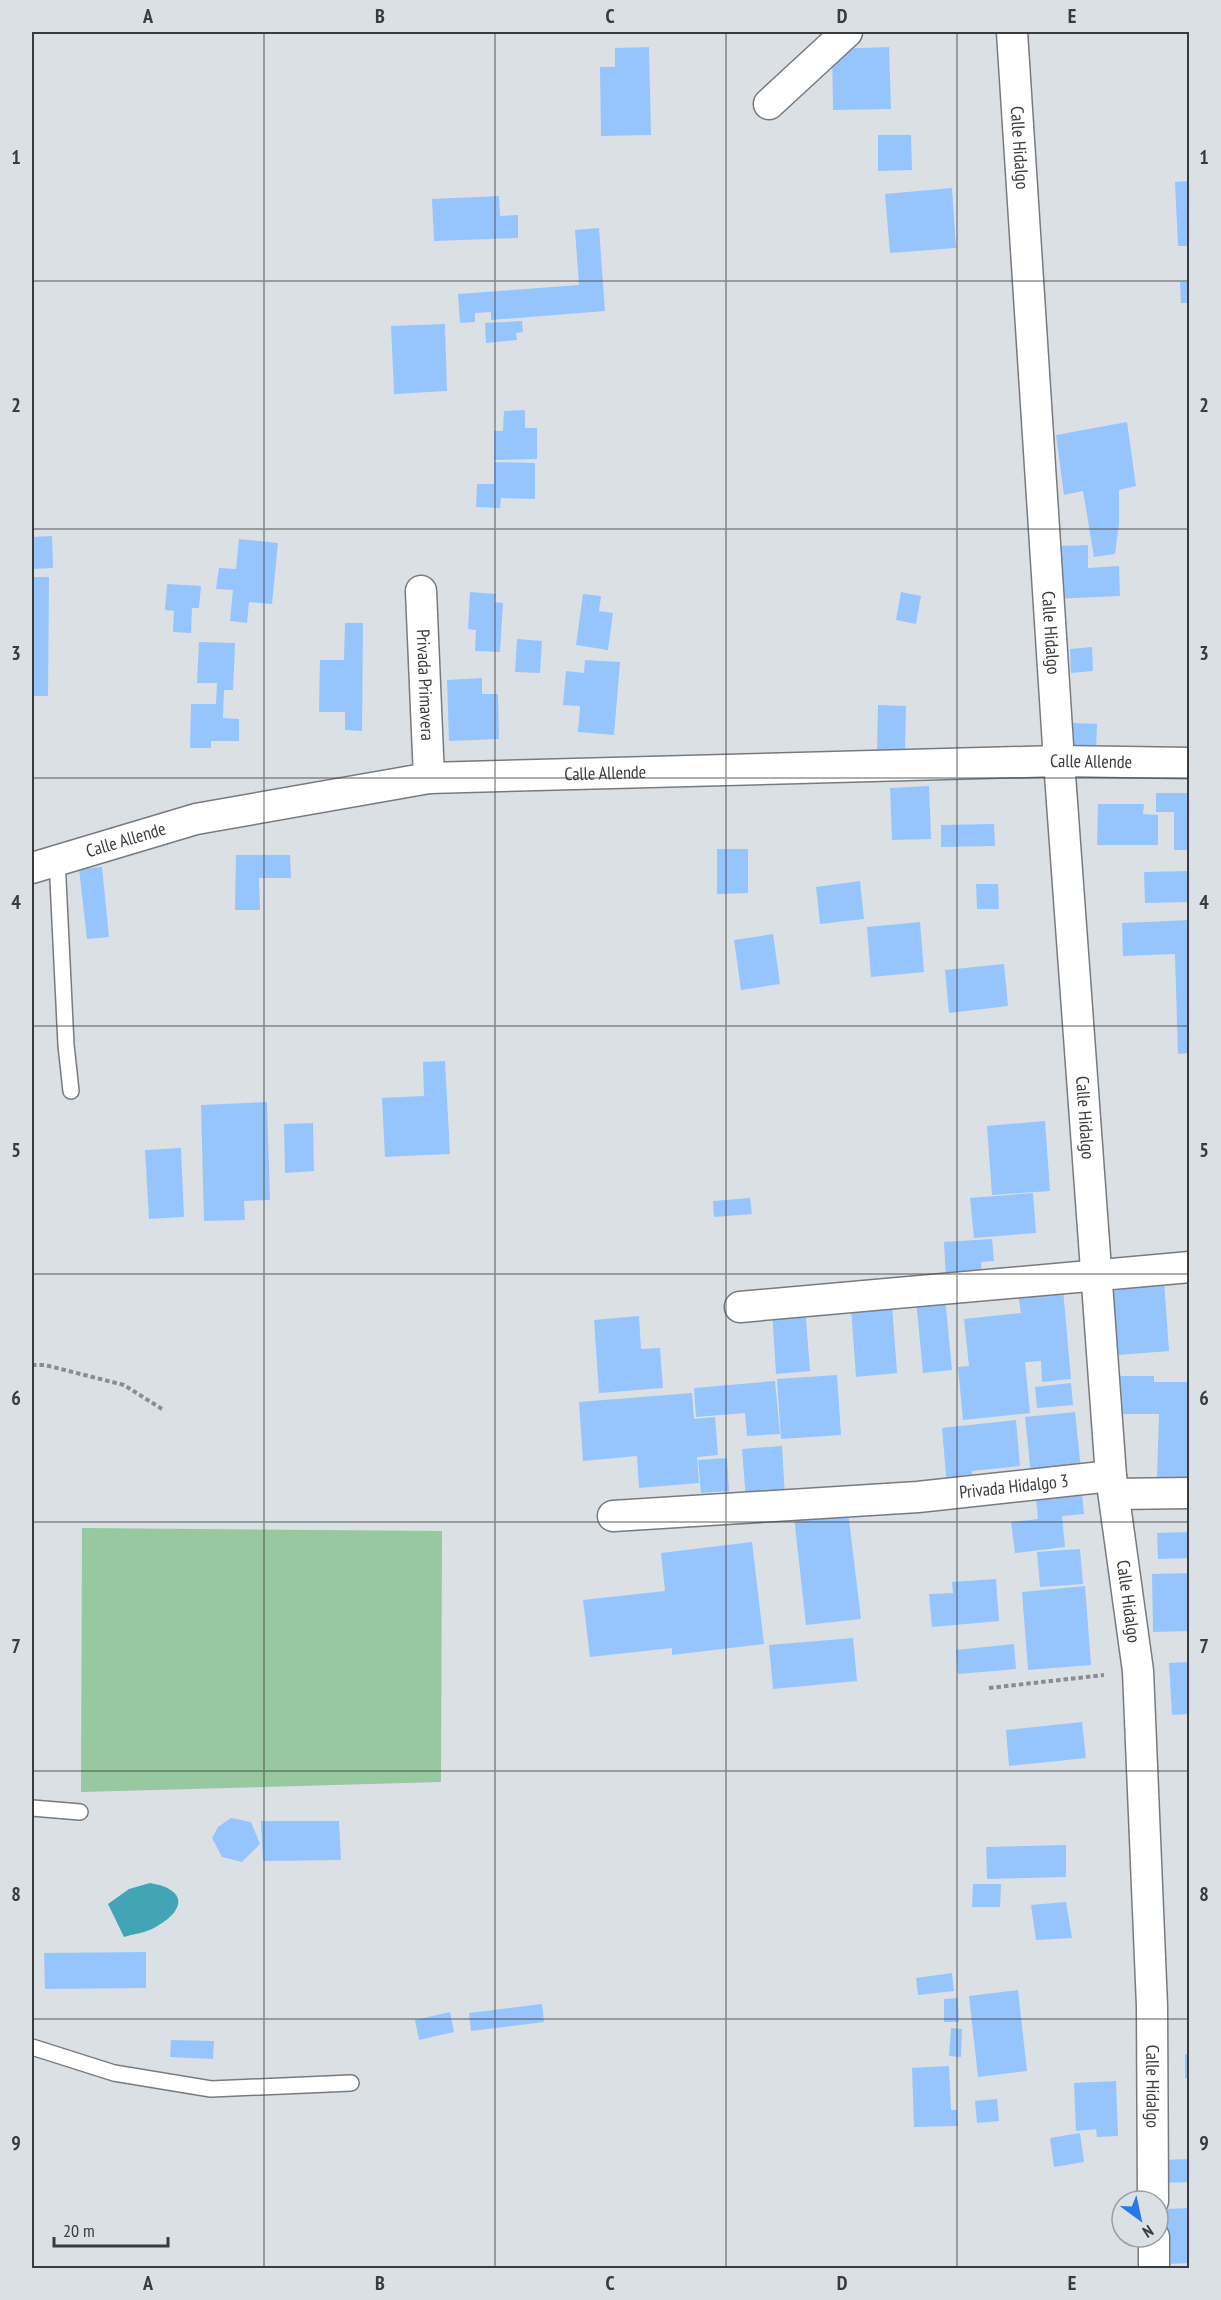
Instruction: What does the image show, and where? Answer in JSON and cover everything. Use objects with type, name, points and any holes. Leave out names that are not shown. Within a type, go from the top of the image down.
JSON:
[{"type":"street","points":[[768,104],[847,32]]},
{"type":"street","name":"Calle Hidalgo","points":[[1012,32],[1059,761],[1112,1485],[1138,1671],[1152,2006],[1154,2189]]},
{"type":"street","name":"Privada Primavera","points":[[421,591],[429,778]]},
{"type":"street","name":"Calle Allende","points":[[44,863],[196,819],[429,778],[1059,761],[1190,763]]},
{"type":"street","points":[[740,1307],[1190,1267]]},
{"type":"street","name":"Privada Hidalgo 3","points":[[613,1515],[1112,1485],[1190,1492]]},
{"type":"street","points":[[1154,2249],[1154,2268]]},
{"type":"lane","points":[[44,863],[71,1091]]},
{"type":"lane","points":[[32,1808],[80,1812]]},
{"type":"lane","points":[[32,2047],[114,2073],[211,2089],[351,2083]]},
{"type":"path","points":[[32,1365],[45,1365],[124,1385],[162,1409]]},
{"type":"path","points":[[988,1688],[1138,1671]]},
{"type":"green space","points":[[82,1528],[442,1531],[441,1782],[81,1792]]},
{"type":"water","points":[[150,1883],[163,1886],[177,1896],[176,1909],[163,1923],[152,1929],[124,1937],[108,1904],[129,1889]]},
{"type":"building","points":[[649,47],[651,135],[601,136],[600,67],[615,67],[615,48]]},
{"type":"building","points":[[889,47],[891,109],[833,110],[832,49]]},
{"type":"building","points":[[878,135],[911,135],[912,170],[878,171]]},
{"type":"building","points":[[1190,181],[1190,246],[1178,246],[1175,182]]},
{"type":"building","points":[[952,188],[956,248],[890,253],[885,194]]},
{"type":"building","points":[[499,196],[500,216],[518,215],[518,238],[434,241],[432,199]]},
{"type":"building","points":[[599,228],[605,311],[491,320],[491,312],[475,313],[475,322],[460,323],[458,294],[579,285],[575,230]]},
{"type":"building","points":[[1180,282],[1190,282],[1190,303],[1181,303]]},
{"type":"building","points":[[522,321],[523,332],[516,333],[517,340],[486,343],[485,323]]},
{"type":"building","points":[[445,324],[447,391],[394,394],[391,326]]},
{"type":"building","points":[[525,410],[525,428],[537,428],[537,459],[494,460],[494,431],[503,431],[504,411]]},
{"type":"building","points":[[1127,422],[1136,486],[1119,490],[1119,523],[1115,554],[1094,557],[1083,491],[1064,495],[1056,435]]},
{"type":"building","points":[[494,462],[535,463],[535,499],[501,498],[500,508],[476,507],[477,484],[494,484]]},
{"type":"building","points":[[52,536],[53,568],[32,569],[32,537]]},
{"type":"building","points":[[239,539],[278,543],[272,604],[249,602],[247,623],[230,621],[233,590],[216,589],[219,568],[236,569]]},
{"type":"building","points":[[1088,545],[1088,568],[1119,566],[1120,596],[1052,599],[1057,546]]},
{"type":"building","points":[[32,577],[49,577],[48,696],[32,696]]},
{"type":"building","points":[[167,584],[201,586],[199,608],[192,608],[191,633],[173,632],[174,611],[165,610]]},
{"type":"building","points":[[470,592],[496,594],[495,602],[503,603],[500,652],[475,651],[476,630],[468,629]]},
{"type":"building","points":[[901,592],[921,596],[916,624],[896,620]]},
{"type":"building","points":[[583,594],[601,596],[599,611],[613,613],[608,650],[576,645]]},
{"type":"building","points":[[345,623],[363,623],[362,731],[345,730],[345,712],[319,712],[320,660],[344,660]]},
{"type":"building","points":[[517,639],[542,641],[540,673],[515,672]]},
{"type":"building","points":[[199,642],[235,643],[233,690],[224,690],[223,718],[239,719],[239,741],[211,741],[211,748],[190,748],[191,704],[216,704],[217,683],[197,683]]},
{"type":"building","points":[[1092,647],[1093,671],[1071,673],[1070,649]]},
{"type":"building","points":[[585,660],[620,662],[614,735],[578,732],[580,706],[563,705],[566,671],[584,673]]},
{"type":"building","points":[[482,678],[482,694],[498,694],[499,739],[449,741],[447,680]]},
{"type":"building","points":[[878,705],[906,706],[905,752],[877,751]]},
{"type":"building","points":[[1073,723],[1097,724],[1096,752],[1071,751]]},
{"type":"building","points":[[929,786],[931,839],[892,840],[890,788]]},
{"type":"building","points":[[1156,793],[1190,793],[1190,850],[1174,850],[1174,812],[1156,812]]},
{"type":"building","points":[[1098,804],[1144,804],[1143,814],[1158,815],[1158,845],[1097,845]]},
{"type":"building","points":[[994,824],[995,846],[941,847],[941,825]]},
{"type":"building","points":[[717,849],[748,849],[748,893],[717,894]]},
{"type":"building","points":[[236,855],[290,855],[291,878],[259,878],[260,910],[235,910]]},
{"type":"building","points":[[102,867],[109,937],[87,939],[79,869]]},
{"type":"building","points":[[1190,871],[1190,902],[1145,903],[1144,872]]},
{"type":"building","points":[[860,881],[864,919],[820,924],[816,887]]},
{"type":"building","points":[[976,884],[998,884],[999,909],[977,909]]},
{"type":"building","points":[[1190,920],[1190,1053],[1178,1054],[1175,954],[1123,956],[1122,923]]},
{"type":"building","points":[[920,922],[924,972],[871,977],[867,927]]},
{"type":"building","points":[[773,934],[780,984],[741,990],[734,940]]},
{"type":"building","points":[[1004,964],[1008,1006],[949,1013],[945,970]]},
{"type":"building","points":[[445,1061],[450,1154],[385,1157],[382,1098],[424,1096],[423,1062]]},
{"type":"building","points":[[267,1102],[270,1200],[244,1201],[245,1220],[204,1221],[201,1105]]},
{"type":"building","points":[[1045,1121],[1050,1191],[992,1195],[987,1126]]},
{"type":"building","points":[[313,1123],[314,1171],[285,1173],[284,1124]]},
{"type":"building","points":[[181,1148],[184,1217],[149,1219],[145,1150]]},
{"type":"building","points":[[1033,1193],[1036,1233],[974,1238],[970,1198]]},
{"type":"building","points":[[750,1198],[752,1214],[714,1217],[713,1201]]},
{"type":"building","points":[[992,1239],[994,1261],[981,1262],[982,1275],[946,1278],[944,1242]]},
{"type":"building","points":[[1164,1280],[1169,1351],[1106,1356],[1101,1284]]},
{"type":"building","points":[[1063,1289],[1071,1379],[1042,1382],[1041,1361],[1025,1362],[1030,1413],[963,1420],[958,1367],[969,1366],[964,1319],[1021,1313],[1018,1294]]},
{"type":"building","points":[[945,1297],[952,1370],[923,1373],[916,1300]]},
{"type":"building","points":[[892,1304],[897,1373],[856,1377],[851,1307]]},
{"type":"building","points":[[805,1307],[810,1371],[776,1374],[772,1310]]},
{"type":"building","points":[[639,1316],[641,1349],[660,1348],[663,1388],[599,1393],[594,1320]]},
{"type":"building","points":[[837,1375],[841,1435],[781,1439],[777,1379]]},
{"type":"building","points":[[1117,1376],[1154,1376],[1154,1382],[1190,1382],[1190,1478],[1157,1478],[1159,1414],[1116,1414]]},
{"type":"building","points":[[775,1381],[780,1434],[747,1436],[745,1413],[696,1417],[694,1388]]},
{"type":"building","points":[[1071,1383],[1073,1405],[1037,1408],[1035,1387]]},
{"type":"building","points":[[692,1393],[694,1419],[715,1417],[718,1455],[697,1457],[699,1483],[639,1488],[637,1456],[583,1461],[579,1402]]},
{"type":"building","points":[[1075,1412],[1081,1470],[1031,1475],[1025,1417]]},
{"type":"building","points":[[1016,1420],[1020,1466],[972,1471],[973,1484],[947,1487],[942,1428]]},
{"type":"building","points":[[782,1446],[785,1497],[746,1500],[742,1449]]},
{"type":"building","points":[[727,1458],[729,1491],[701,1493],[698,1460]]},
{"type":"building","points":[[1081,1484],[1084,1514],[1062,1516],[1065,1547],[1015,1553],[1011,1522],[1038,1519],[1035,1489]]},
{"type":"building","points":[[848,1511],[861,1619],[806,1625],[794,1517]]},
{"type":"building","points":[[1190,1532],[1190,1558],[1158,1559],[1157,1533]]},
{"type":"building","points":[[752,1542],[764,1644],[672,1655],[672,1648],[590,1657],[583,1600],[665,1591],[661,1553]]},
{"type":"building","points":[[1080,1549],[1083,1584],[1040,1587],[1037,1552]]},
{"type":"building","points":[[1190,1573],[1190,1631],[1153,1632],[1152,1574]]},
{"type":"building","points":[[996,1579],[999,1621],[932,1627],[929,1594],[953,1593],[952,1582]]},
{"type":"building","points":[[1085,1586],[1091,1665],[1028,1670],[1022,1592]]},
{"type":"building","points":[[853,1638],[857,1681],[773,1689],[769,1645]]},
{"type":"building","points":[[1014,1644],[1016,1669],[958,1674],[956,1650]]},
{"type":"building","points":[[1190,1662],[1190,1714],[1172,1715],[1169,1663]]},
{"type":"building","points":[[1082,1722],[1086,1758],[1009,1766],[1006,1730]]},
{"type":"building","points":[[231,1818],[251,1822],[260,1844],[242,1862],[222,1857],[212,1838],[218,1827]]},
{"type":"building","points":[[261,1821],[339,1821],[341,1860],[263,1861]]},
{"type":"building","points":[[1066,1845],[1066,1877],[987,1879],[986,1847]]},
{"type":"building","points":[[973,1884],[1001,1884],[1000,1907],[972,1907]]},
{"type":"building","points":[[1066,1902],[1072,1938],[1036,1940],[1031,1905]]},
{"type":"building","points":[[146,1952],[146,1988],[45,1989],[44,1953]]},
{"type":"building","points":[[952,1973],[954,1991],[918,1995],[916,1978]]},
{"type":"building","points":[[1018,1990],[1027,2071],[978,2077],[969,1996]]},
{"type":"building","points":[[958,1998],[959,2022],[944,2022],[944,1999]]},
{"type":"building","points":[[542,2004],[544,2022],[471,2031],[469,2013]]},
{"type":"building","points":[[450,2012],[454,2032],[419,2040],[415,2020]]},
{"type":"building","points":[[951,2028],[962,2029],[961,2057],[949,2056]]},
{"type":"building","points":[[171,2040],[214,2041],[213,2059],[170,2057]]},
{"type":"building","points":[[1185,2054],[1190,2054],[1190,2078],[1185,2078]]},
{"type":"building","points":[[949,2066],[951,2110],[957,2110],[958,2126],[914,2127],[912,2068]]},
{"type":"building","points":[[1116,2081],[1118,2136],[1097,2137],[1096,2129],[1076,2131],[1074,2083]]},
{"type":"building","points":[[997,2099],[999,2121],[977,2123],[975,2101]]},
{"type":"building","points":[[1080,2133],[1084,2162],[1054,2167],[1050,2138]]},
{"type":"building","points":[[1190,2159],[1190,2182],[1162,2183],[1161,2160]]},
{"type":"building","points":[[1190,2208],[1190,2263],[1167,2264],[1166,2249],[1170,2249],[1170,2209]]}]
